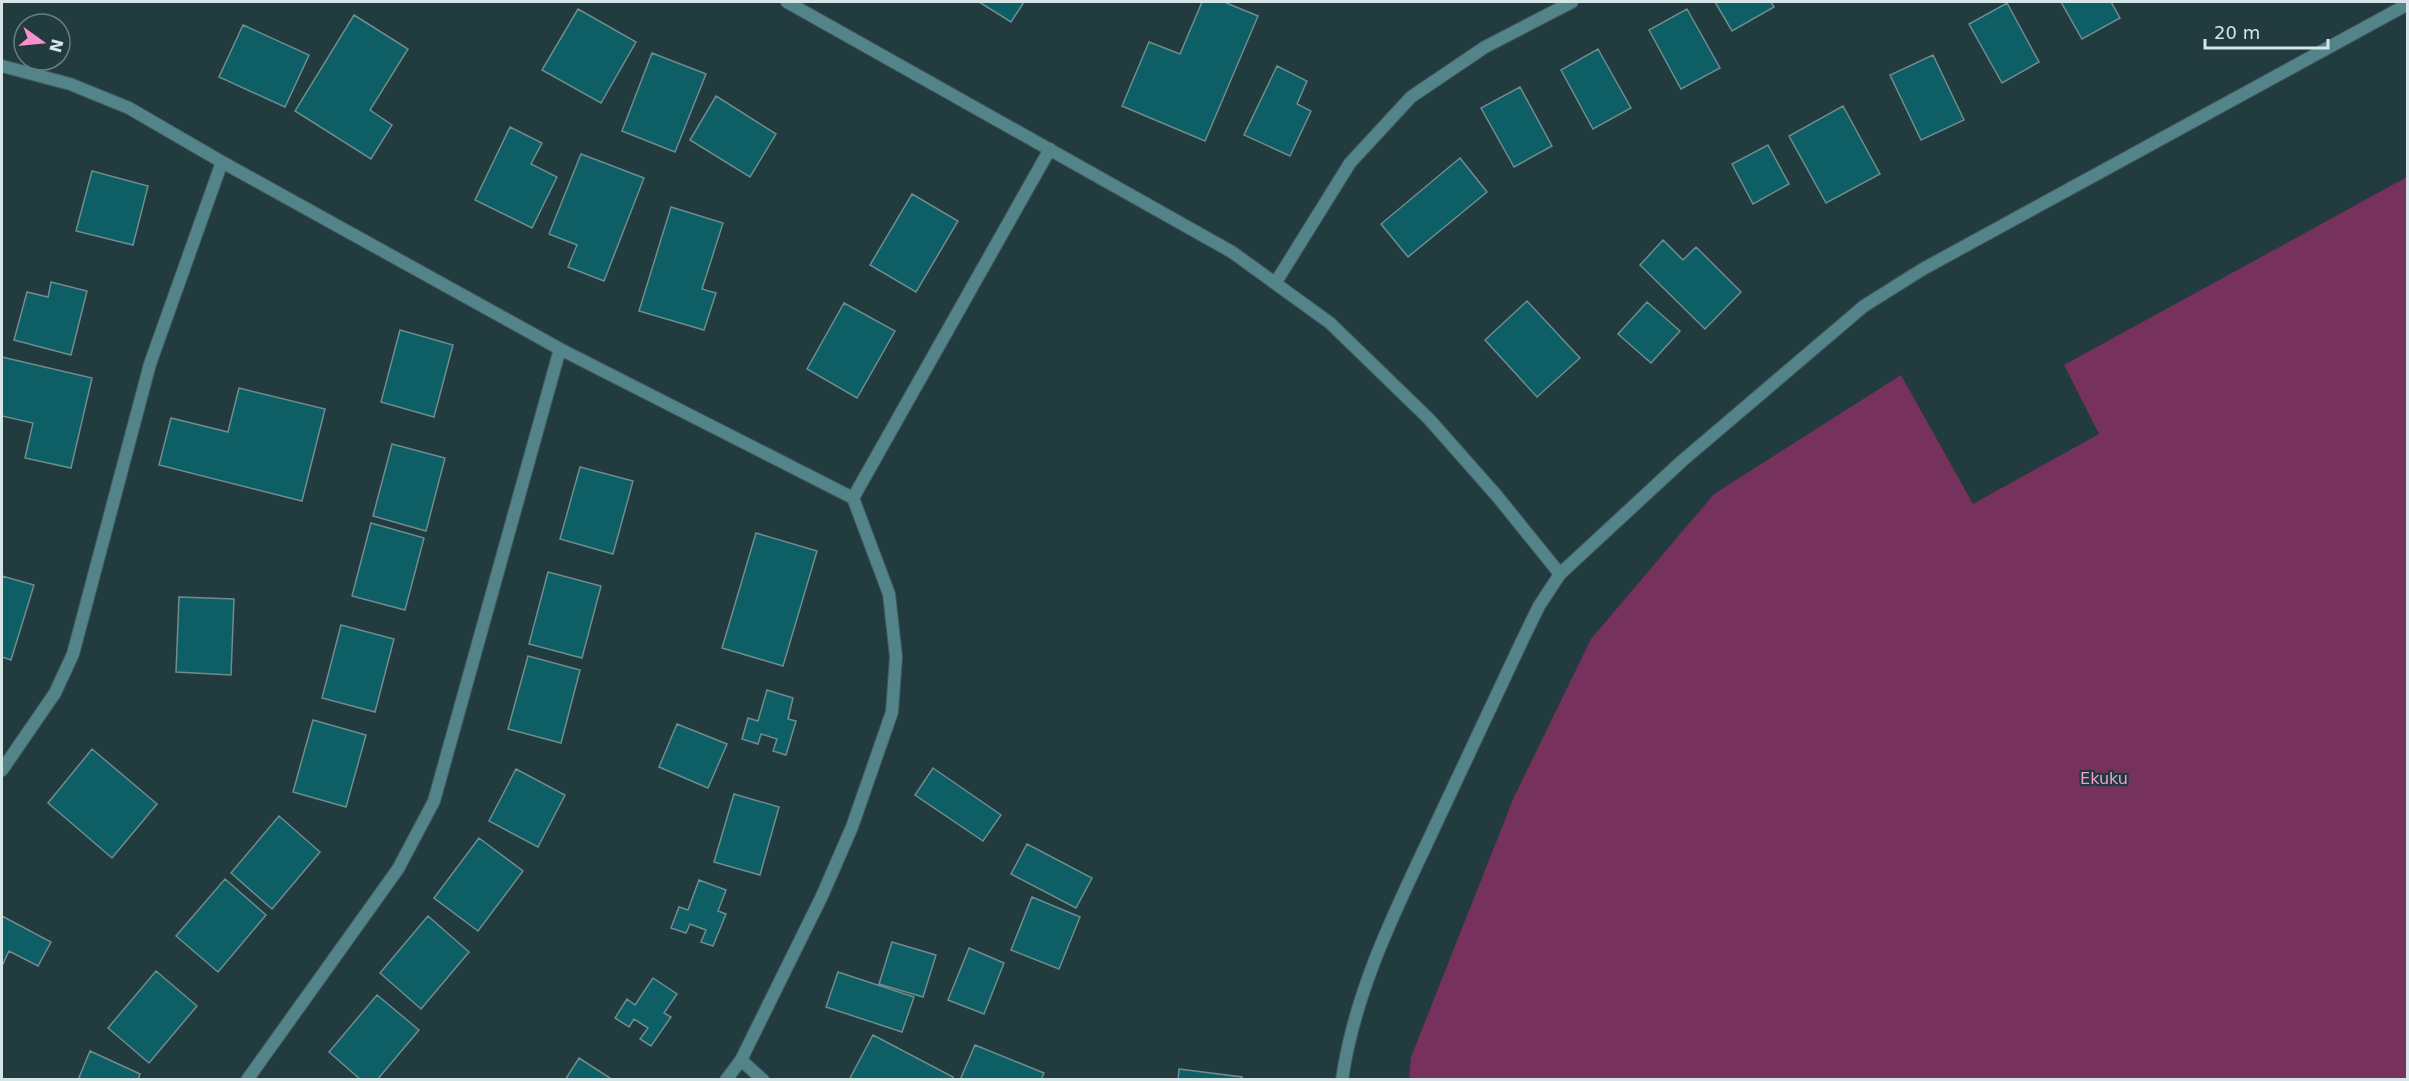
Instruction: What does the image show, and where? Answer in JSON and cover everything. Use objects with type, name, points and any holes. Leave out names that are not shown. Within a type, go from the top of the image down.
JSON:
[{"type":"street","points":[[787,2],[1232,252],[1276,282],[1330,323],[1429,418],[1497,496],[1560,574]]},
{"type":"street","points":[[1276,282],[1350,163],[1411,98],[1485,47],[1572,2]]},
{"type":"street","points":[[1342,1080],[1355,1023],[1383,937],[1539,606],[1560,574],[1682,461],[1864,306],[1923,269],[2408,4]]},
{"type":"street","points":[[2,66],[70,84],[129,108],[560,349],[853,498],[888,594],[896,657],[892,712],[852,827],[822,896],[741,1060],[726,1080]]},
{"type":"street","points":[[853,498],[1050,149]]},
{"type":"street","points":[[2,770],[55,693],[73,654],[150,364],[222,162]]},
{"type":"street","points":[[248,1080],[398,869],[434,801],[560,349]]},
{"type":"street","points":[[741,1060],[763,1080]]},
{"type":"green space","name":"Ekuku","points":[[2407,177],[2407,1079],[1409,1079],[1411,1057],[1514,797],[1591,639],[1714,494],[1901,375],[1973,504],[2099,434],[2064,365]]},
{"type":"building","points":[[979,2],[1024,2],[1011,22]]},
{"type":"building","points":[[1202,2],[1224,2],[1258,16],[1205,141],[1122,106],[1149,42],[1180,54]]},
{"type":"building","points":[[1715,2],[1771,2],[1774,7],[1732,31]]},
{"type":"building","points":[[2061,2],[2111,2],[2120,18],[2082,39]]},
{"type":"building","points":[[2007,3],[2039,62],[2002,83],[1969,24]]},
{"type":"building","points":[[578,9],[636,42],[601,103],[542,70]]},
{"type":"building","points":[[1687,9],[1720,68],[1681,89],[1649,30]]},
{"type":"building","points":[[354,15],[408,49],[370,110],[392,125],[371,159],[295,111]]},
{"type":"building","points":[[243,25],[309,55],[285,107],[219,77]]},
{"type":"building","points":[[1598,49],[1631,108],[1593,129],[1561,70]]},
{"type":"building","points":[[652,53],[706,74],[675,152],[622,131]]},
{"type":"building","points":[[1933,55],[1964,120],[1921,140],[1890,75]]},
{"type":"building","points":[[1277,66],[1307,81],[1297,104],[1311,111],[1290,156],[1244,135]]},
{"type":"building","points":[[1520,87],[1552,146],[1514,167],[1481,108]]},
{"type":"building","points":[[716,96],[776,134],[750,177],[690,140]]},
{"type":"building","points":[[1843,106],[1880,174],[1826,203],[1789,136]]},
{"type":"building","points":[[510,127],[542,143],[531,164],[557,177],[532,228],[475,200]]},
{"type":"building","points":[[1768,145],[1789,184],[1753,204],[1732,164]]},
{"type":"building","points":[[581,154],[644,178],[604,281],[568,267],[577,245],[549,234]]},
{"type":"building","points":[[1460,158],[1487,192],[1408,257],[1381,224]]},
{"type":"building","points":[[92,171],[148,186],[133,245],[76,231]]},
{"type":"building","points":[[912,194],[958,221],[916,292],[870,265]]},
{"type":"building","points":[[671,207],[723,223],[702,289],[716,293],[704,330],[639,311]]},
{"type":"building","points":[[1663,240],[1683,260],[1696,247],[1741,292],[1705,329],[1640,265]]},
{"type":"building","points":[[51,282],[87,291],[71,355],[14,340],[27,292],[48,297]]},
{"type":"building","points":[[1527,301],[1580,358],[1537,397],[1485,340]]},
{"type":"building","points":[[1647,302],[1680,331],[1651,363],[1618,334]]},
{"type":"building","points":[[844,303],[895,331],[857,398],[807,369]]},
{"type":"building","points":[[400,330],[453,345],[434,417],[381,402]]},
{"type":"building","points":[[2,357],[92,378],[71,468],[25,458],[33,423],[2,416]]},
{"type":"building","points":[[239,388],[325,409],[302,501],[159,465],[171,418],[228,432]]},
{"type":"building","points":[[392,444],[445,458],[426,531],[373,516]]},
{"type":"building","points":[[580,467],[633,481],[613,554],[560,539]]},
{"type":"building","points":[[371,523],[424,538],[405,610],[352,596]]},
{"type":"building","points":[[756,533],[817,551],[783,666],[722,648]]},
{"type":"building","points":[[548,572],[601,586],[582,658],[529,644]]},
{"type":"building","points":[[2,576],[34,585],[11,660],[2,657]]},
{"type":"building","points":[[179,597],[234,599],[231,675],[176,672]]},
{"type":"building","points":[[341,625],[394,639],[375,712],[322,698]]},
{"type":"building","points":[[528,656],[580,670],[561,743],[508,729]]},
{"type":"building","points":[[767,690],[793,698],[788,719],[796,721],[786,755],[773,751],[777,739],[761,734],[758,744],[742,739],[748,718],[758,721]]},
{"type":"building","points":[[313,720],[366,735],[346,807],[293,792]]},
{"type":"building","points":[[677,724],[727,744],[708,788],[659,767]]},
{"type":"building","points":[[92,749],[157,804],[112,858],[48,803]]},
{"type":"building","points":[[933,768],[1001,815],[983,841],[915,795]]},
{"type":"building","points":[[516,769],[565,795],[538,847],[489,821]]},
{"type":"building","points":[[734,794],[779,807],[760,875],[714,862]]},
{"type":"building","points":[[279,816],[320,852],[272,909],[231,873]]},
{"type":"building","points":[[479,838],[523,871],[478,931],[434,898]]},
{"type":"building","points":[[1027,844],[1092,878],[1076,908],[1011,874]]},
{"type":"building","points":[[225,879],[266,915],[218,972],[176,936]]},
{"type":"building","points":[[699,880],[726,890],[718,911],[726,914],[713,946],[701,942],[706,930],[690,924],[686,933],[671,928],[679,907],[688,910]]},
{"type":"building","points":[[1032,897],[1080,917],[1059,969],[1011,950]]},
{"type":"building","points":[[2,916],[51,942],[38,966],[9,951],[2,966]]},
{"type":"building","points":[[428,916],[469,952],[421,1009],[380,973]]},
{"type":"building","points":[[892,942],[936,955],[923,997],[879,984]]},
{"type":"building","points":[[969,948],[1004,963],[984,1014],[948,1000]]},
{"type":"building","points":[[156,971],[197,1006],[149,1063],[108,1028]]},
{"type":"building","points":[[838,972],[914,997],[902,1032],[826,1007]]},
{"type":"building","points":[[653,978],[677,994],[664,1013],[671,1017],[651,1046],[640,1039],[648,1028],[634,1019],[629,1027],[615,1018],[627,999],[635,1005]]},
{"type":"building","points":[[377,995],[419,1030],[377,1080],[361,1080],[329,1052]]},
{"type":"building","points":[[873,1035],[953,1077],[951,1080],[849,1080]]},
{"type":"building","points":[[975,1045],[1044,1073],[1041,1080],[960,1080]]},
{"type":"building","points":[[90,1051],[140,1074],[138,1080],[78,1080]]},
{"type":"building","points":[[579,1058],[613,1080],[565,1080]]},
{"type":"building","points":[[1179,1069],[1242,1077],[1241,1080],[1178,1080]]}]
